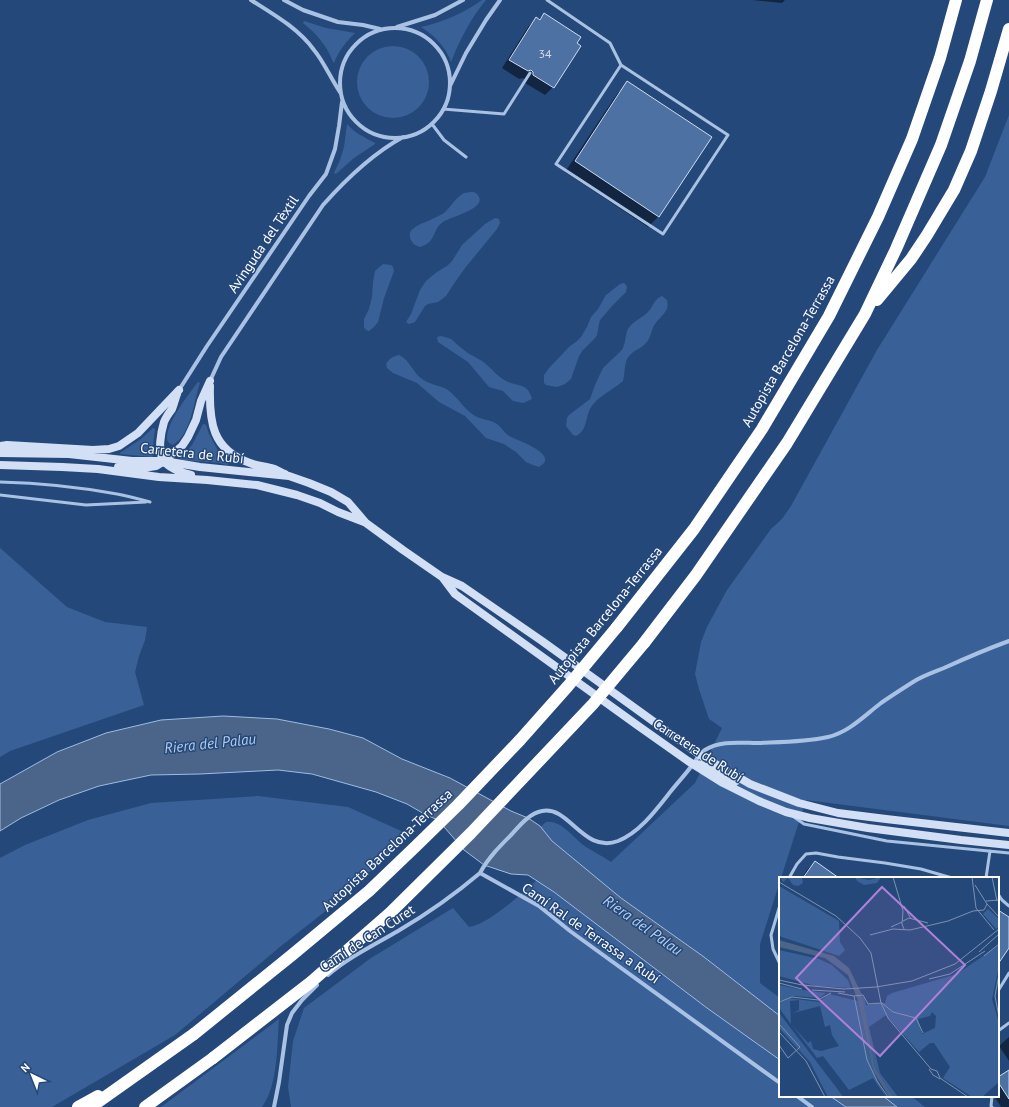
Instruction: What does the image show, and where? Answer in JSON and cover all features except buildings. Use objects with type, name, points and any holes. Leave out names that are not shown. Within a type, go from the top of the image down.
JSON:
[{"type":"highway","name":"Autopista Barcelona-Terrassa","points":[[92,1107],[194,1034],[292,955],[369,890],[415,847],[458,805],[520,740],[568,686],[617,627],[694,529],[762,428],[829,316],[878,217],[912,139],[940,58],[956,0]]},
{"type":"highway","points":[[145,1107],[213,1058],[311,982],[390,913],[471,833],[588,709],[644,643],[696,575],[787,443],[865,314],[896,249],[941,145],[970,61],[987,0]]},
{"type":"highway","points":[[865,314],[911,259],[928,235],[954,190],[971,151],[992,91],[1009,29]]},
{"type":"highway","points":[[992,91],[1009,62]]},
{"type":"highway","points":[[78,1107],[144,1070]]},
{"type":"main road","points":[[98,469],[125,467],[150,468],[164,462],[182,446],[188,437],[196,420],[201,401],[210,381]]},
{"type":"main road","points":[[210,381],[211,422],[216,436],[223,447],[236,457],[251,464],[272,468],[289,476]]},
{"type":"main road","points":[[0,446],[7,445],[93,450],[109,449],[119,446],[138,433],[179,390]]},
{"type":"main road","points":[[179,390],[172,408],[164,422],[161,434],[161,455],[164,462],[173,468],[207,480]]},
{"type":"main road","name":"Carretera de Rubí","points":[[0,454],[69,454],[132,461],[164,462],[289,476],[331,492],[348,502],[366,524]]},
{"type":"main road","name":"Carretera de Rubí","points":[[0,465],[98,469],[159,477],[257,485],[279,490],[320,503],[366,524],[442,577],[462,586],[542,641],[700,755],[750,784],[799,803],[838,813],[1009,833]]},
{"type":"main road","name":"Carretera de Rubí","points":[[442,577],[455,594],[630,721],[723,783],[759,801],[786,812],[810,818],[868,828],[1009,845]]},
{"type":"main road","points":[[629,705],[645,721],[667,739],[689,754],[693,764],[706,765],[736,782],[750,784]]},
{"type":"street","points":[[251,0],[285,22],[308,42],[320,58],[340,93]]},
{"type":"street","points":[[284,0],[303,10],[338,22],[380,29],[396,27],[435,15],[463,0]]},
{"type":"street","points":[[380,29],[365,36],[353,47],[344,60],[339,76],[340,93],[342,102],[352,118],[366,131],[384,137],[404,137],[418,133],[432,124],[443,109],[448,98],[450,86],[466,52],[500,0]]},
{"type":"street","points":[[396,27],[413,30],[429,39],[441,52],[448,68],[450,86]]},
{"type":"street","name":"Avinguda del Tèxtil","points":[[179,390],[207,346],[326,174],[334,149],[342,102]]},
{"type":"street","name":"Avinguda del Tèxtil","points":[[210,381],[221,358],[324,205],[341,185],[360,167],[389,145],[404,137]]},
{"type":"street","points":[[480,873],[490,856],[522,823],[532,815],[542,811],[551,811],[560,814],[583,835],[595,841],[604,843],[615,842],[624,838],[653,813],[705,750],[716,745],[733,743],[784,742],[828,737],[857,723],[897,692],[914,681],[989,648],[1009,641]]},
{"type":"street","name":"Camí de Can Curet","points":[[325,977],[367,948],[408,925],[449,898],[480,873]]},
{"type":"street","name":"Camí Ral de Terrassa a Rubí","points":[[480,873],[539,906],[570,931],[779,1082]]},
{"type":"street","name":"Camí de Can Curet","points":[[274,1107],[280,1082],[286,1025],[292,1013],[302,1000],[320,982]]},
{"type":"street","points":[[798,1097],[812,1107]]},
{"type":"lane","points":[[547,0],[610,43],[621,65],[728,135],[663,234],[556,164],[621,65]]},
{"type":"lane","points":[[443,109],[504,114],[530,73]]},
{"type":"lane","points":[[432,124],[444,140],[466,157]]},
{"type":"lane","points":[[0,482],[27,483],[90,490],[118,494],[150,502],[86,505],[0,495]]},
{"type":"lane","points":[[786,812],[804,824],[887,841],[1009,854]]},
{"type":"lane","points":[[986,877],[990,851]]},
{"type":"lane","points":[[790,877],[797,864],[806,854],[816,853],[921,869],[949,877]]},
{"type":"lane","points":[[999,896],[1009,906]]},
{"type":"lane","points":[[779,908],[771,936],[773,949],[779,962]]},
{"type":"lane","points":[[999,989],[1009,973]]},
{"type":"lane","points":[[999,1030],[1009,1023]]},
{"type":"lane","points":[[992,1097],[992,1107]]},
{"type":"shaded area","points":[[482,0],[486,0],[466,29],[451,62],[446,51],[439,42],[421,27],[453,16]]},
{"type":"shaded area","points":[[304,21],[326,28],[355,33],[343,46],[334,63],[324,45],[303,23]]},
{"type":"shaded area","points":[[386,46],[400,46],[407,48],[419,56],[427,68],[429,82],[427,96],[419,108],[407,116],[400,118],[386,118],[379,116],[367,108],[359,96],[357,89],[357,75],[359,68],[367,56],[379,48]]},
{"type":"shaded area","points":[[1009,115],[1009,826],[806,800],[781,877],[779,877],[779,884],[760,944],[760,983],[779,997],[779,1015],[704,957],[621,898],[537,830],[546,822],[557,824],[568,831],[581,844],[611,862],[695,783],[722,728],[709,719],[695,674],[701,642],[707,627],[727,590],[771,529],[782,519],[791,506],[877,350],[985,177]]},
{"type":"shaded area","points":[[347,124],[357,133],[375,144],[354,158],[336,174],[334,173],[344,147]]},
{"type":"shaded area","points":[[471,192],[476,193],[479,197],[477,205],[466,212],[443,222],[437,228],[432,239],[425,245],[420,247],[413,243],[410,236],[412,229],[444,213],[461,195]]},
{"type":"shaded area","points":[[495,218],[499,219],[500,223],[497,229],[465,268],[446,296],[438,302],[425,306],[415,322],[409,324],[406,322],[411,314],[420,290],[426,281],[447,266],[462,245],[485,224]]},
{"type":"shaded area","points":[[383,264],[391,265],[394,271],[384,298],[378,322],[369,331],[364,327],[364,319],[369,309],[372,297],[375,271]]},
{"type":"shaded area","points":[[624,283],[627,286],[626,292],[600,320],[597,335],[579,356],[571,379],[565,384],[557,387],[546,385],[544,383],[544,375],[549,368],[581,337],[591,317],[598,309],[606,295],[620,284]]},
{"type":"shaded area","points":[[662,296],[667,300],[667,308],[655,324],[648,341],[627,359],[623,381],[596,401],[588,413],[584,428],[580,434],[576,436],[573,435],[566,426],[567,418],[590,399],[603,368],[622,350],[627,331],[630,326],[648,312],[655,301]]},
{"type":"shaded area","points":[[441,336],[451,339],[485,363],[503,379],[510,383],[525,387],[532,399],[523,403],[513,401],[503,391],[489,387],[468,362],[438,342],[437,337]]},
{"type":"shaded area","points":[[399,355],[406,360],[422,379],[428,383],[448,390],[472,414],[494,422],[509,436],[539,451],[545,459],[544,463],[539,467],[526,462],[516,452],[504,444],[486,438],[465,416],[439,402],[417,383],[393,373],[387,368],[386,364],[391,358]]},
{"type":"shaded area","points":[[198,382],[200,383],[188,425],[179,440],[172,445],[168,442],[167,438],[170,424]]},
{"type":"shaded area","points":[[203,424],[206,425],[218,451],[229,464],[180,459],[192,445]]},
{"type":"shaded area","points":[[153,428],[155,429],[152,457],[120,454],[141,439]]},
{"type":"shaded area","points":[[0,548],[67,607],[105,622],[147,627],[145,640],[135,672],[144,705],[10,751],[0,757]]},
{"type":"shaded area","points":[[258,796],[348,807],[410,835],[336,903],[281,946],[175,1035],[52,1107],[0,1107],[0,858],[25,845],[88,820],[151,803]]},
{"type":"shaded area","points":[[537,880],[707,1008],[779,1059],[779,1097],[831,1097],[846,1107],[291,1107],[288,1087],[293,1041],[304,1008],[371,958],[453,908],[469,927],[477,925],[495,915]]},
{"type":"shaded area","points":[[279,1019],[274,1077],[267,1098],[262,1107],[161,1107]]},
{"type":"shaded area","points":[[884,1097],[912,1097],[925,1107],[897,1107]]},
{"type":"water","name":"Riera del Palau","points":[[223,716],[277,719],[329,729],[363,738],[402,759],[450,778],[511,811],[528,818],[540,826],[552,841],[621,898],[704,957],[779,1015],[779,1059],[707,1008],[554,892],[528,875],[511,874],[484,865],[464,850],[438,820],[407,804],[376,792],[312,774],[278,770],[151,775],[99,786],[59,800],[21,818],[0,831],[0,784],[57,752],[106,733],[161,720]]},
{"type":"water","points":[[831,1097],[884,1097],[897,1107],[846,1107]]}]
